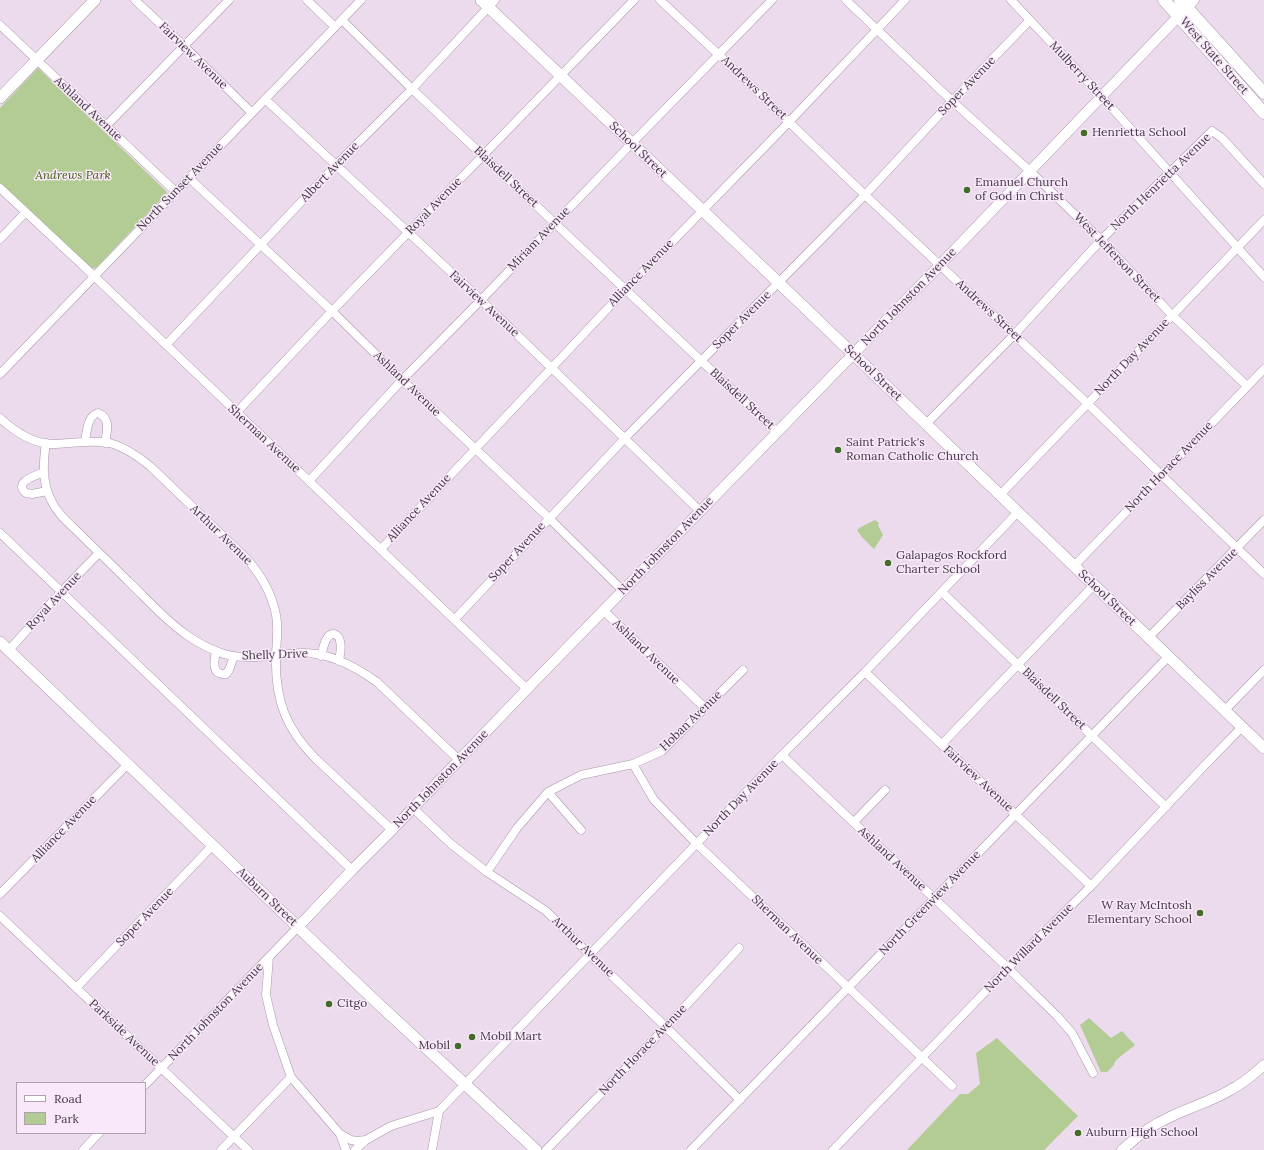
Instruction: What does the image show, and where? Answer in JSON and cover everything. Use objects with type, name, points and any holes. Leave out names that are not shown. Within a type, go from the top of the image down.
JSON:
[{"type":"main road","points":[[0,98],[95,0]]},
{"type":"main road","name":"West State Street","points":[[1164,0],[1185,6],[1264,93]]},
{"type":"main road","name":"School Street","points":[[488,2],[561,76],[1264,748]]},
{"type":"main road","name":"West State Street","points":[[1185,6],[1189,30],[1264,113]]},
{"type":"main road","name":"Auburn Street","points":[[0,642],[298,927],[536,1150]]},
{"type":"street","name":"Fairview Avenue","points":[[134,0],[185,47],[252,113]]},
{"type":"street","points":[[106,126],[185,47],[229,0]]},
{"type":"street","points":[[307,0],[335,27]]},
{"type":"street","name":"North Sunset Avenue","points":[[0,374],[361,0]]},
{"type":"street","name":"Royal Avenue","points":[[236,413],[332,311],[634,0]]},
{"type":"street","name":"Andrews Street","points":[[660,0],[1087,403],[1264,574]]},
{"type":"street","name":"Miriam Avenue","points":[[309,481],[402,380],[772,0]]},
{"type":"street","name":"West Jefferson Street","points":[[846,0],[1030,171],[1101,240],[1172,315],[1247,386]]},
{"type":"street","name":"Alliance Avenue","points":[[381,549],[626,289],[789,122],[905,0]]},
{"type":"street","name":"Mulberry Street","points":[[1011,0],[1102,97],[1264,277]]},
{"type":"street","name":"Albert Avenue","points":[[166,345],[336,165],[412,89],[488,2]]},
{"type":"street","name":"North Johnston Avenue","points":[[146,1084],[1102,97],[1185,6]]},
{"type":"street","name":"Blaisdell Street","points":[[342,20],[412,89],[777,432]]},
{"type":"street","name":"Soper Avenue","points":[[455,619],[625,438],[779,284],[865,195],[952,100],[1030,20]]},
{"type":"street","name":"Ashland Avenue","points":[[0,26],[176,192]]},
{"type":"street","name":"Fairview Avenue","points":[[266,99],[481,300],[700,511]]},
{"type":"street","name":"North Henrietta Avenue","points":[[926,424],[1014,335],[1101,240],[1212,131],[1222,138],[1264,184]]},
{"type":"street","name":"Ashland Avenue","points":[[189,178],[332,311],[474,449],[549,518],[623,591]]},
{"type":"street","name":"Sherman Avenue","points":[[0,188],[528,689]]},
{"type":"street","points":[[0,239],[25,213]]},
{"type":"street","name":"North Day Avenue","points":[[1000,495],[1237,246],[1264,220]]},
{"type":"street","name":"North Horace Avenue","points":[[1074,566],[1264,369]]},
{"type":"street","points":[[86,441],[91,418],[94,414],[98,413],[104,417],[108,423],[105,442]]},
{"type":"street","name":"Arthur Avenue","points":[[0,418],[22,435],[46,444],[86,441],[105,442],[115,445],[142,460],[247,559],[256,569],[271,597],[277,616],[277,675],[284,714],[295,735],[316,759],[392,830]]},
{"type":"street","name":"Shelly Drive","points":[[46,444],[43,463],[47,491],[59,513],[182,631],[201,644],[216,651],[234,656],[276,656],[304,653],[339,661],[364,673],[377,682],[460,760]]},
{"type":"street","points":[[44,472],[25,481],[22,489],[26,494],[47,491]]},
{"type":"street","name":"North Day Avenue","points":[[439,1111],[782,754],[865,672],[1018,512]]},
{"type":"street","name":"Bayliss Avenue","points":[[1148,638],[1264,520]]},
{"type":"street","points":[[0,533],[352,870]]},
{"type":"street","name":"Royal Avenue","points":[[9,650],[61,592],[99,553]]},
{"type":"street","points":[[942,744],[1094,585]]},
{"type":"street","name":"Blaisdell Street","points":[[942,592],[1166,807]]},
{"type":"street","name":"Ashland Avenue","points":[[604,611],[705,708]]},
{"type":"street","points":[[321,656],[326,641],[331,635],[334,634],[341,642],[339,661]]},
{"type":"street","points":[[216,651],[214,669],[221,675],[226,674],[230,670],[234,656]]},
{"type":"street","name":"North Greenview Avenue","points":[[691,1150],[1168,657]]},
{"type":"street","name":"Hoban Avenue","points":[[487,872],[517,828],[548,792],[581,775],[633,764],[662,751],[743,670]]},
{"type":"street","points":[[1225,710],[1264,670]]},
{"type":"street","name":"Fairview Avenue","points":[[865,672],[1091,886]]},
{"type":"street","name":"North Willard Avenue","points":[[833,1150],[1008,968],[1091,886],[1242,727]]},
{"type":"street","name":"Ashland Avenue","points":[[782,754],[1008,968],[1072,1033],[1093,1073]]},
{"type":"street","name":"Alliance Avenue","points":[[0,894],[128,764]]},
{"type":"street","name":"Sherman Avenue","points":[[633,764],[654,800],[697,844],[952,1086]]},
{"type":"street","points":[[854,822],[884,790]]},
{"type":"street","points":[[548,792],[581,830]]},
{"type":"street","name":"Arthur Avenue","points":[[413,808],[451,844],[487,872],[546,911],[740,1100]]},
{"type":"street","name":"Soper Avenue","points":[[76,988],[213,845]]},
{"type":"street","name":"Parkside Avenue","points":[[0,916],[248,1150]]},
{"type":"street","name":"North Horace Avenue","points":[[546,1150],[666,1027],[739,948]]},
{"type":"street","points":[[269,957],[266,995],[273,1025],[291,1077],[340,1134],[346,1150]]},
{"type":"street","points":[[1122,1150],[1131,1141],[1155,1124],[1170,1116],[1232,1090],[1264,1065]]},
{"type":"street","points":[[221,1150],[291,1077]]},
{"type":"street","points":[[355,1150],[366,1140],[391,1126],[439,1111],[432,1150]]},
{"type":"street","points":[[83,1150],[98,1134]]},
{"type":"street","points":[[340,1134],[351,1140],[366,1140]]},
{"type":"green space","name":"Andrews Park","points":[[38,68],[167,192],[96,268],[90,268],[0,183],[0,108]]},
{"type":"green space","points":[[875,520],[879,523],[878,525],[883,535],[874,549],[857,530]]},
{"type":"green space","points":[[1089,1018],[1111,1038],[1122,1031],[1135,1045],[1116,1060],[1107,1072],[1101,1072],[1080,1025]]},
{"type":"green space","points":[[997,1038],[1078,1116],[1044,1150],[907,1150],[960,1094],[968,1094],[980,1084],[976,1053]]},
{"type":"place","name":"Henrietta School","points":[[1084,133]]},
{"type":"place","name":"Emanuel Church of God in Christ","points":[[967,190]]},
{"type":"place","name":"Saint Patrick's Roman Catholic Church","points":[[838,450]]},
{"type":"place","name":"Galapagos Rockford Charter School","points":[[888,563]]},
{"type":"place","name":"W Ray McIntosh Elementary School","points":[[1200,913]]},
{"type":"place","name":"Citgo","points":[[329,1004]]},
{"type":"place","name":"Mobil Mart","points":[[472,1037]]},
{"type":"place","name":"Mobil","points":[[458,1046]]},
{"type":"place","name":"Auburn High School","points":[[1078,1133]]}]
